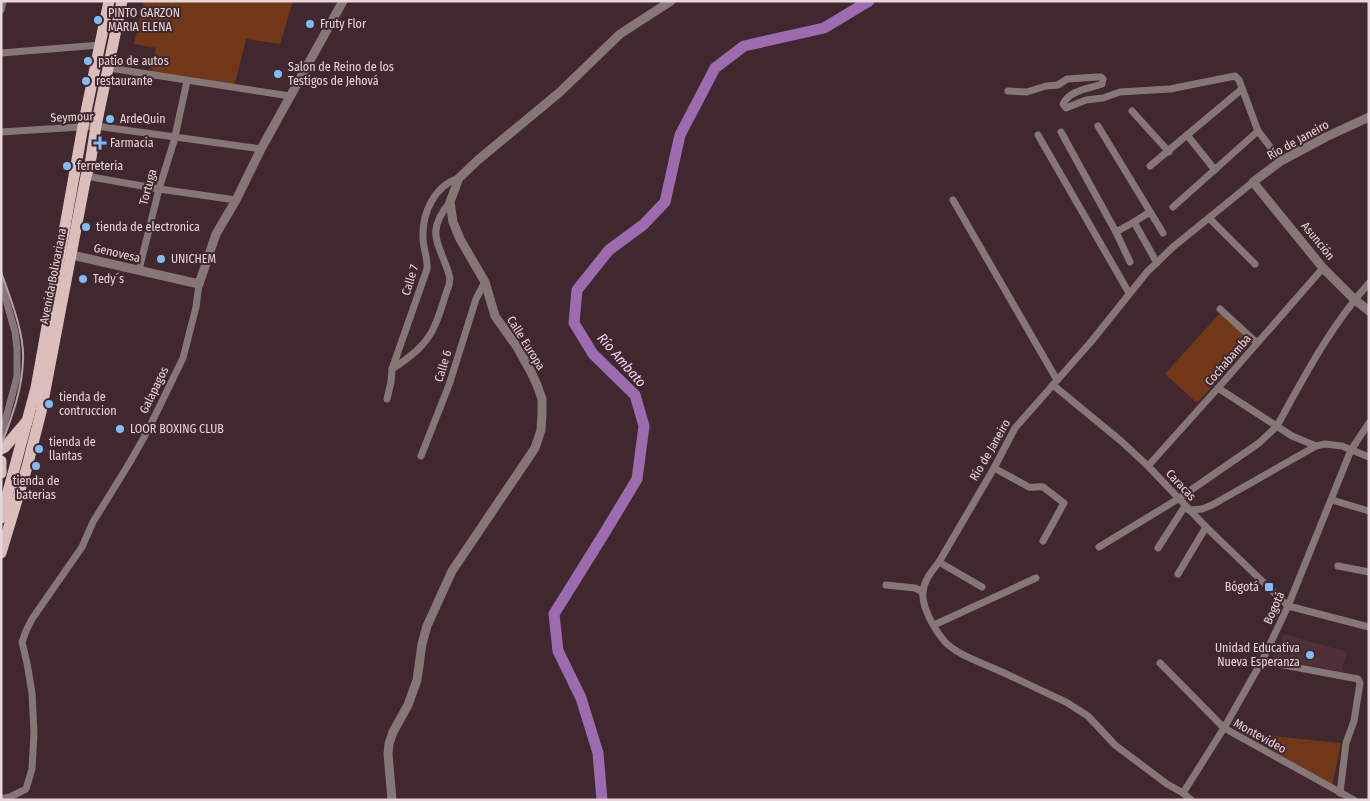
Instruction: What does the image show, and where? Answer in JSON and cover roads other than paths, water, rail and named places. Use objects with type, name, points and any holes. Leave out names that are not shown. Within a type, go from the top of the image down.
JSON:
[{"type":"main road","name":"Avenida Bolivariana","points":[[3,514],[36,388],[83,126],[109,1]]},
{"type":"main road","name":"Avenida Bolivariana","points":[[1,553],[39,419],[122,1]]},
{"type":"main road","points":[[1,449],[5,447],[28,419]]},
{"type":"main road","points":[[1,462],[1,473]]},
{"type":"main road","points":[[1,495],[3,514]]},
{"type":"street","points":[[1,10],[3,1]]},
{"type":"street","name":"Galapagos","points":[[1,799],[26,789],[32,769],[34,745],[32,693],[22,642],[26,631],[82,547],[90,527],[147,432],[183,358],[196,308],[199,284],[216,234],[343,1]]},
{"type":"street","points":[[392,369],[409,358],[423,344],[435,326],[450,278],[434,235],[437,222],[441,213],[450,202],[459,178],[560,92],[620,34],[672,1]]},
{"type":"street","points":[[1,53],[100,45]]},
{"type":"street","points":[[109,68],[290,96]]},
{"type":"street","points":[[1008,91],[1028,92],[1046,86],[1058,85],[1067,80],[1103,78],[1102,84],[1082,90],[1065,99],[1062,104],[1066,108],[1086,100],[1103,98],[1120,92],[1170,89],[1235,76],[1240,80],[1258,132],[1280,161]]},
{"type":"street","name":"Tortuga","points":[[139,270],[188,80]]},
{"type":"street","points":[[1150,166],[1242,89]]},
{"type":"street","points":[[1132,111],[1169,152]]},
{"type":"street","name":"Río de Janeiro","points":[[923,592],[925,583],[994,468],[1015,428],[1090,343],[1129,293],[1157,263],[1173,247],[1280,161],[1326,137],[1369,118]]},
{"type":"street","name":"Seymour","points":[[1,132],[96,126],[261,149]]},
{"type":"street","points":[[1098,126],[1164,233]]},
{"type":"street","points":[[1061,132],[1116,232],[1130,262]]},
{"type":"street","points":[[1173,207],[1258,132]]},
{"type":"street","points":[[1038,135],[1129,293]]},
{"type":"street","points":[[1187,135],[1216,170]]},
{"type":"street","points":[[86,176],[236,200]]},
{"type":"street","name":"Calle 7","points":[[387,399],[392,369],[427,269],[423,222],[429,204],[438,191],[452,180],[459,178]]},
{"type":"street","name":"Asunción","points":[[1253,182],[1323,268],[1369,311]]},
{"type":"street","points":[[953,200],[1055,383]]},
{"type":"street","name":"Calle Europa","points":[[392,800],[388,754],[389,744],[393,732],[408,705],[417,680],[422,644],[428,626],[452,571],[535,448],[541,430],[542,399],[537,385],[517,347],[495,316],[485,282],[460,239],[453,222],[450,202]]},
{"type":"street","points":[[1116,232],[1150,212]]},
{"type":"street","points":[[1208,218],[1255,264]]},
{"type":"street","points":[[1134,222],[1157,263]]},
{"type":"street","name":"Genovesa","points":[[59,256],[72,255],[199,284]]},
{"type":"street","name":"Cochabamba","points":[[1148,466],[1323,268]]},
{"type":"street","points":[[1,282],[15,332],[17,348],[17,377],[1,436]]},
{"type":"street","name":"Calle 6","points":[[421,456],[449,384],[476,299],[485,282]]},
{"type":"street","points":[[1099,547],[1178,499],[1259,443],[1277,426],[1306,374],[1354,299],[1369,283]]},
{"type":"street","points":[[1220,310],[1257,344]]},
{"type":"street","name":"Caracas","points":[[1055,383],[1148,466],[1178,499],[1288,606]]},
{"type":"street","points":[[1218,388],[1292,436],[1316,446],[1334,445],[1369,457]]},
{"type":"street","name":"Bogotá","points":[[1183,793],[1224,728],[1262,661],[1288,606],[1332,500],[1350,450],[1369,423]]},
{"type":"street","points":[[1158,548],[1187,508],[1202,509],[1212,505],[1316,446]]},
{"type":"street","points":[[994,468],[1029,487],[1044,487],[1064,503],[1043,541]]},
{"type":"street","points":[[1332,500],[1369,511]]},
{"type":"street","points":[[1178,574],[1206,527]]},
{"type":"street","points":[[939,562],[982,588]]},
{"type":"street","points":[[1338,566],[1369,572]]},
{"type":"street","points":[[934,625],[1036,578]]},
{"type":"street","points":[[886,584],[915,588],[923,592],[923,602],[934,625],[946,642],[967,656],[1078,709],[1088,716],[1115,745],[1191,800]]},
{"type":"street","points":[[1288,606],[1369,627]]},
{"type":"street","points":[[1262,661],[1360,681],[1354,721],[1346,743],[1340,793]]},
{"type":"street","name":"Montevideo","points":[[1160,663],[1224,728],[1354,800]]},
{"type":"waterway","name":"Río Ambato","points":[[602,800],[598,753],[581,698],[558,651],[554,614],[637,479],[644,426],[635,395],[593,354],[574,323],[577,290],[609,250],[643,225],[665,202],[680,135],[715,68],[744,46],[824,28],[869,1]]},
{"type":"railway","points":[[1,272],[19,328],[23,351],[18,394],[1,446]]},
{"type":"place","name":"PINTO GARZON MARIA ELENA","points":[[98,20]]},
{"type":"place","name":"Fruty Flor","points":[[310,24]]},
{"type":"place","name":"patio de autos","points":[[88,61]]},
{"type":"place","name":"Salon de Reino de los Testigos de Jehová","points":[[278,74]]},
{"type":"place","name":"restaurante","points":[[86,81]]},
{"type":"place","name":"ArdeQuin","points":[[110,119]]},
{"type":"place","name":"Farmacia","points":[[100,143]]},
{"type":"place","name":"ferreteria","points":[[67,166]]},
{"type":"place","name":"tienda de electronica","points":[[86,227]]},
{"type":"place","name":"UNICHEM","points":[[161,259]]},
{"type":"place","name":"Tedy´s","points":[[83,279]]},
{"type":"place","name":"tienda de contruccion","points":[[49,404]]},
{"type":"place","name":"LOOR BOXING CLUB","points":[[120,429]]},
{"type":"place","name":"tienda de llantas","points":[[39,449]]},
{"type":"place","name":"tienda de baterias","points":[[36,466]]},
{"type":"place","name":"Bógotá","points":[[1269,587]]},
{"type":"place","name":"Unidad Educativa Nueva Esperanza","points":[[1310,655]]}]
